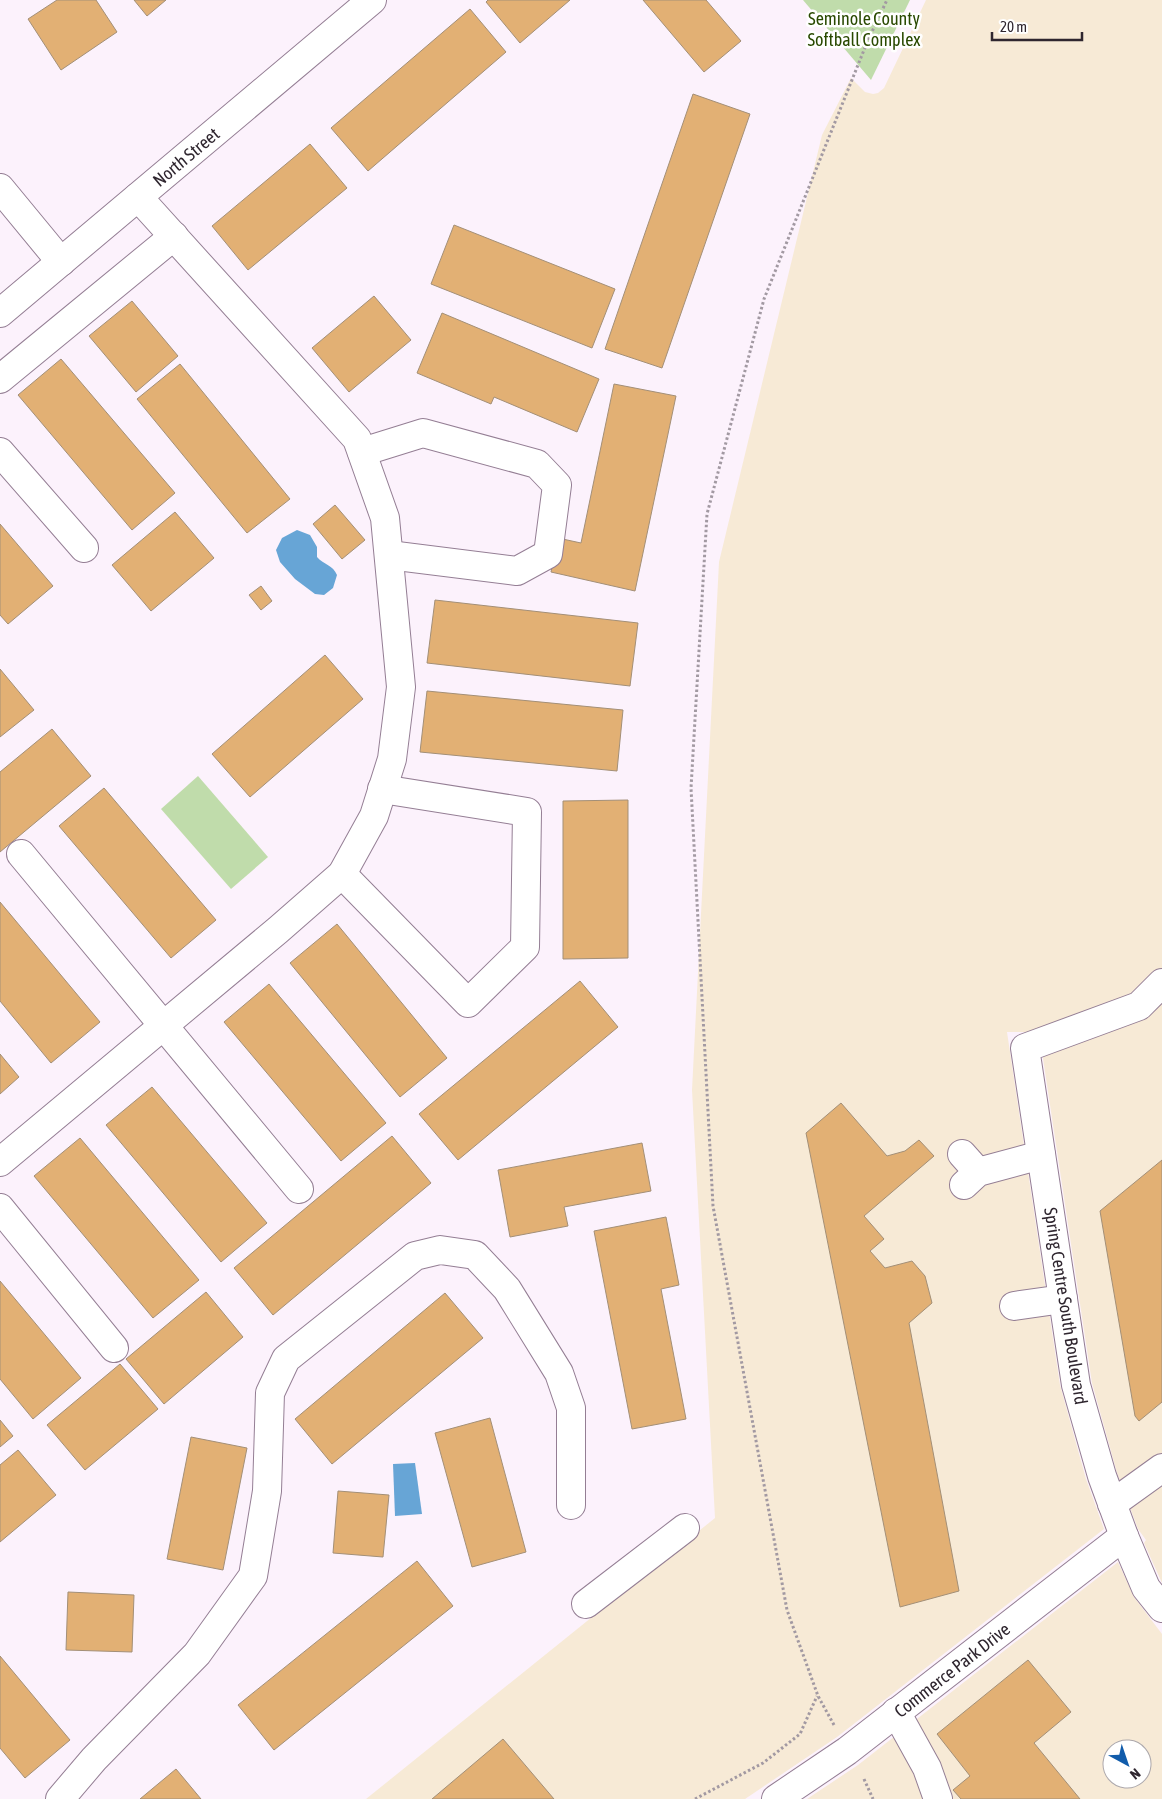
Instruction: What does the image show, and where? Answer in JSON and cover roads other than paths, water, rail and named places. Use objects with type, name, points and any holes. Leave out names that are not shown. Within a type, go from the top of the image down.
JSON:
[{"type":"street","name":"North Street","points":[[0,313],[372,0]]},
{"type":"street","points":[[0,188],[61,262]]},
{"type":"street","points":[[0,1162],[342,874],[374,816],[392,759],[401,687],[385,518],[357,439],[138,197]]},
{"type":"street","points":[[0,379],[174,236]]},
{"type":"street","points":[[362,452],[423,433],[537,464],[557,486],[548,554],[517,571],[389,555]]},
{"type":"street","points":[[0,452],[84,548]]},
{"type":"street","points":[[342,874],[468,1002],[524,947],[528,812],[382,788]]},
{"type":"street","points":[[21,854],[299,1189]]},
{"type":"street","name":"Spring Centre South Boulevard","points":[[1162,983],[1139,1006],[1026,1048],[1076,1385],[1102,1476],[1124,1536],[1146,1588],[1162,1608]]},
{"type":"street","points":[[968,1170],[1041,1155]]},
{"type":"street","points":[[0,1208],[114,1348]]},
{"type":"street","points":[[60,1799],[94,1759],[197,1654],[253,1576],[267,1491],[270,1393],[286,1359],[415,1256],[440,1250],[476,1256],[507,1289],[559,1373],[571,1408],[571,1505]]},
{"type":"street","points":[[1014,1306],[1063,1299]]},
{"type":"street","points":[[1112,1504],[1162,1468]]},
{"type":"street","points":[[586,1604],[685,1528]]},
{"type":"street","name":"Commerce Park Drive","points":[[776,1799],[848,1750],[1124,1536]]},
{"type":"street","points":[[896,1712],[927,1768],[938,1799]]},
{"type":"water","points":[[297,530],[310,535],[317,547],[317,557],[333,569],[337,575],[333,588],[324,595],[315,594],[295,579],[280,562],[276,550],[282,538]]},
{"type":"water","points":[[415,1463],[422,1514],[395,1516],[393,1464]]},
{"type":"park label","name":"Seminole County Softball Complex","points":[[864,28]]}]
